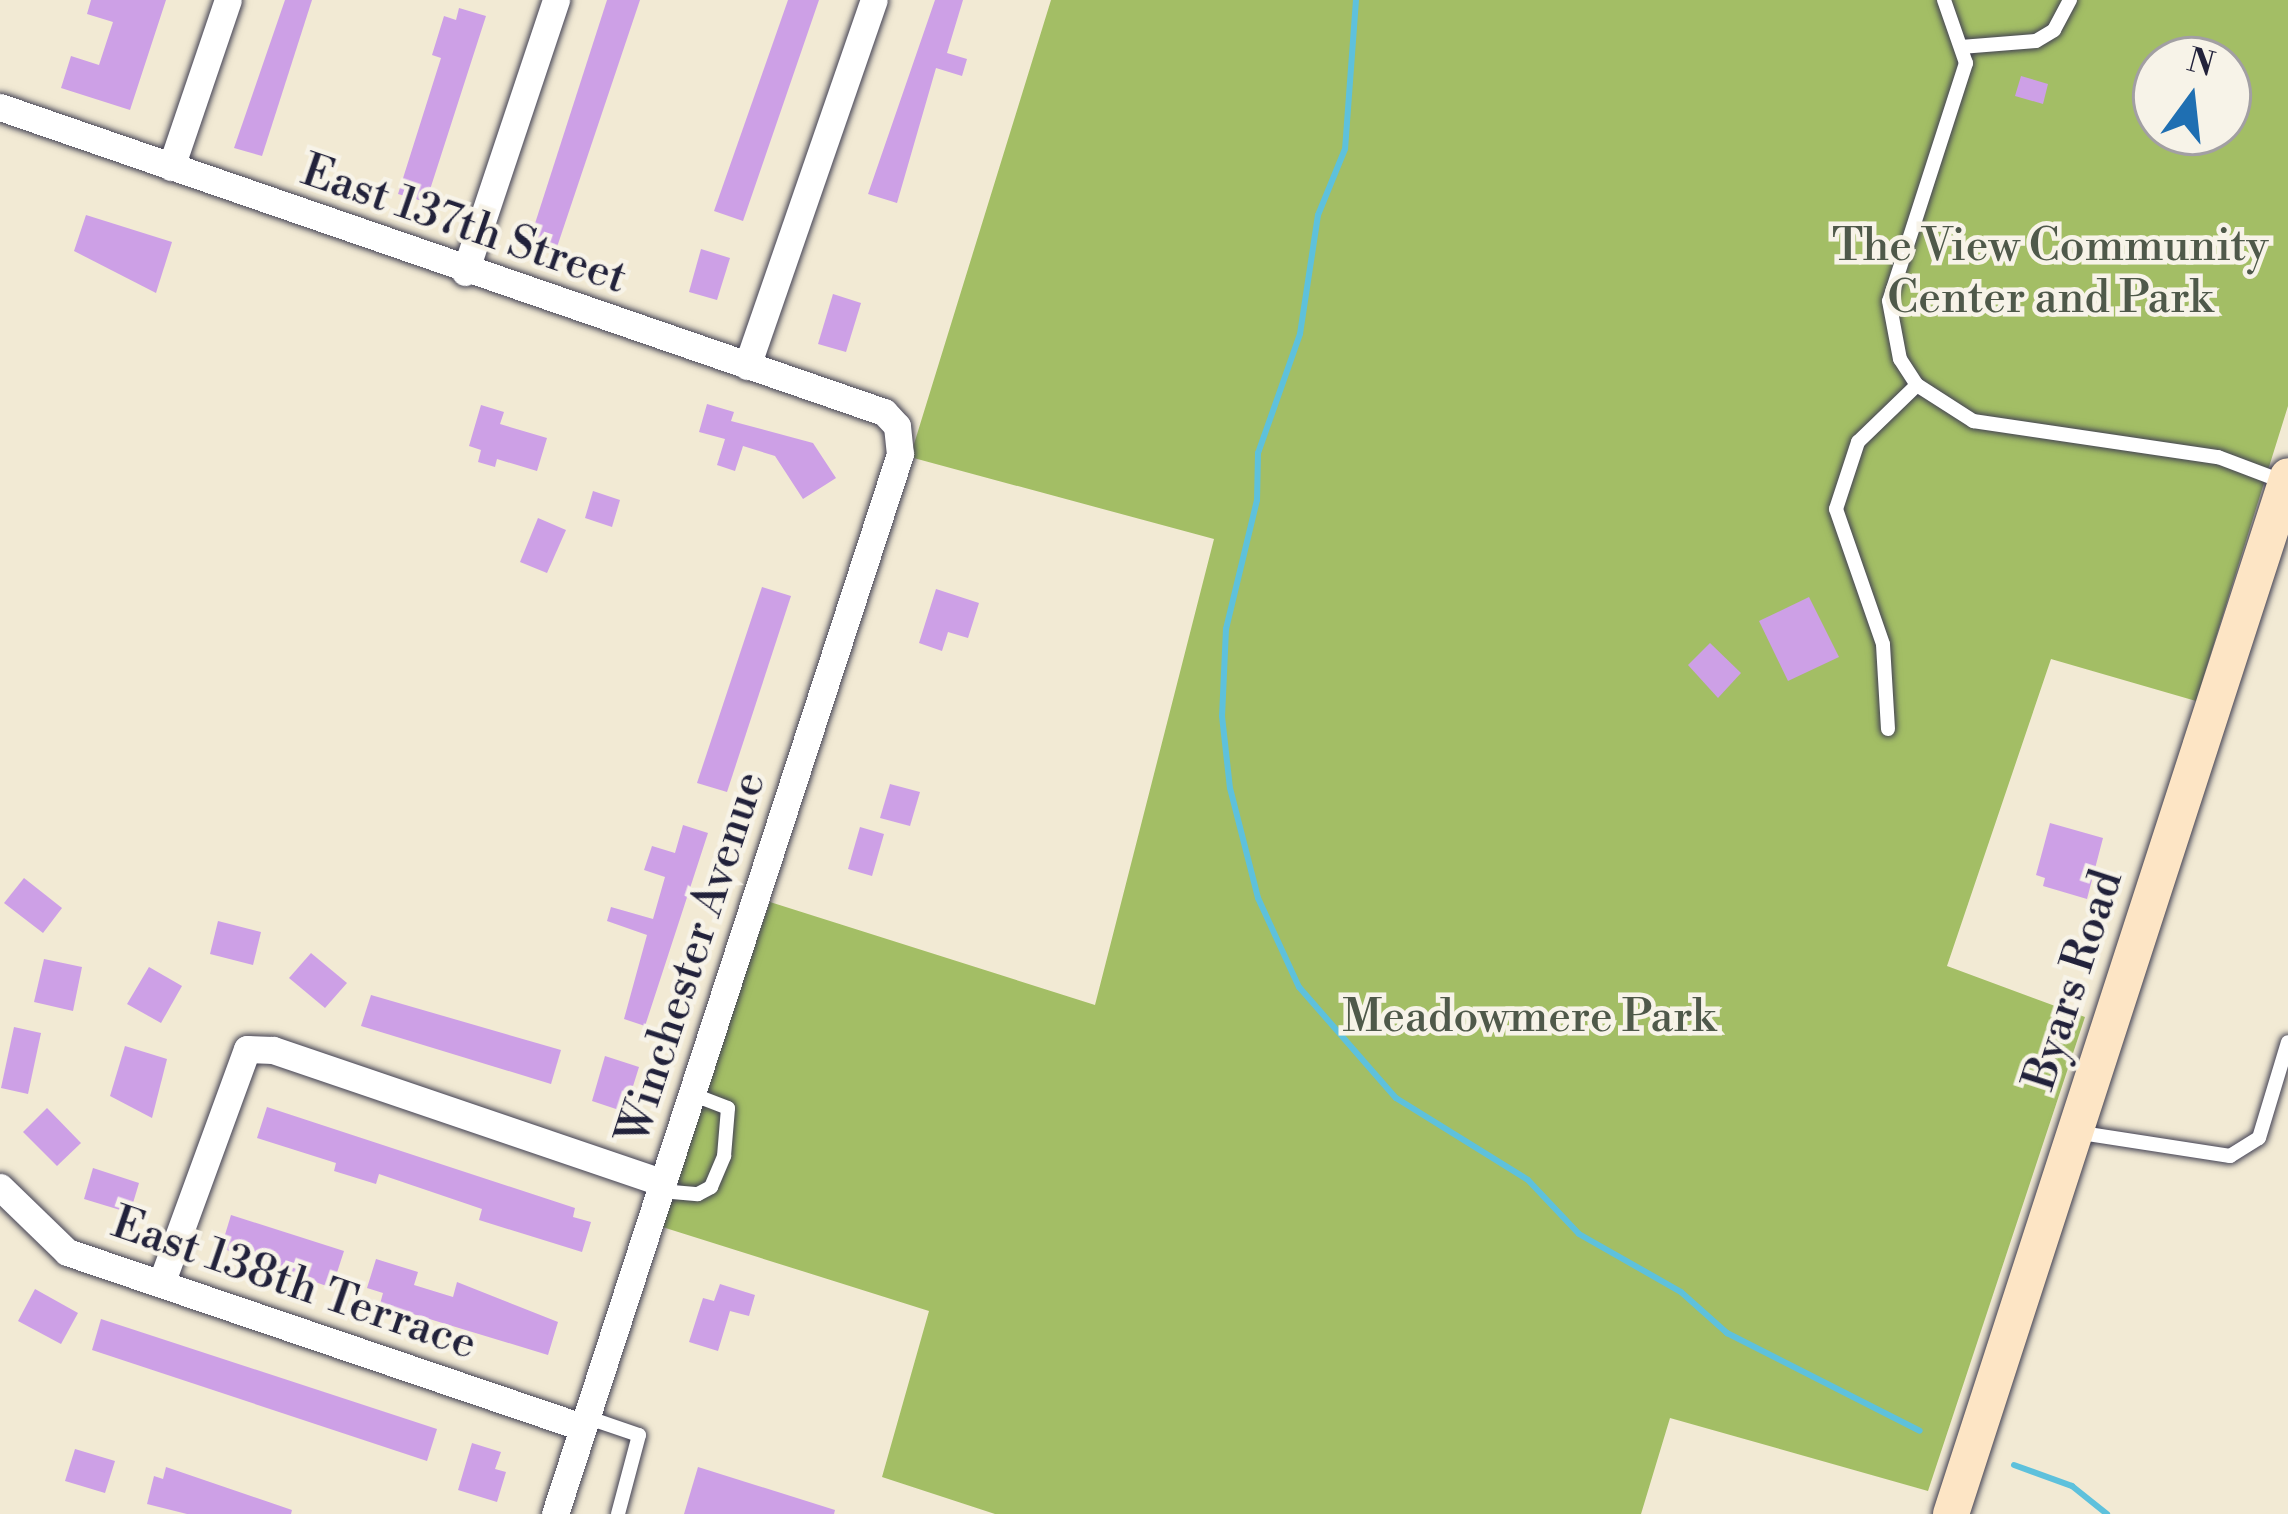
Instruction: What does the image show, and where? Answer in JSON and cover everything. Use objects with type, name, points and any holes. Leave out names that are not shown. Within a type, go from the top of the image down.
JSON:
[{"type":"street","points":[[171,167],[228,0]]},
{"type":"street","points":[[465,272],[556,0]]},
{"type":"street","points":[[747,366],[874,0]]},
{"type":"street","name":"East 137th Street","points":[[0,107],[465,272],[884,412],[897,426]]},
{"type":"street","name":"Winchester Avenue","points":[[555,1514],[900,454],[897,426]]},
{"type":"street","name":"Byars Road","points":[[1951,1514],[2287,481]]},
{"type":"street","points":[[161,1281],[248,1049],[273,1050],[661,1187]]},
{"type":"street","name":"East 138th Terrace","points":[[0,1187],[68,1252],[584,1422]]},
{"type":"lane","points":[[1945,0],[1966,63],[1889,301],[1900,359],[1917,385],[1972,422],[2218,457],[2287,481]]},
{"type":"lane","points":[[1961,47],[2036,41],[2054,30],[2070,0]]},
{"type":"lane","points":[[1888,728],[1883,644],[1836,509],[1858,442],[1917,385]]},
{"type":"lane","points":[[2075,1132],[2230,1156],[2259,1138],[2288,1042]]},
{"type":"lane","points":[[661,1187],[698,1194],[712,1187],[724,1156],[728,1108],[692,1094]]},
{"type":"lane","points":[[584,1422],[639,1435],[618,1514]]},
{"type":"green space","name":"Meadowmere Park","points":[[1051,0],[2288,0],[2288,406],[2196,701],[2051,659],[1947,966],[2085,1017],[1928,1491],[1670,1418],[1641,1514],[995,1514],[882,1477],[929,1311],[656,1225],[770,902],[1095,1005],[1214,539],[910,457]]},
{"type":"building","points":[[91,0],[166,0],[130,110],[61,88],[71,56],[99,65],[113,22],[87,14]]},
{"type":"building","points":[[285,0],[312,0],[262,156],[234,148]]},
{"type":"building","points":[[607,0],[640,0],[557,247],[530,239]]},
{"type":"building","points":[[788,0],[819,0],[743,221],[714,211]]},
{"type":"building","points":[[935,0],[963,0],[947,53],[967,59],[962,76],[936,68],[897,203],[868,194]]},
{"type":"building","points":[[459,8],[486,16],[426,202],[398,194],[441,58],[432,55],[444,16],[456,20]]},
{"type":"building","points":[[2021,76],[2048,84],[2043,104],[2015,96]]},
{"type":"building","points":[[86,215],[172,242],[156,293],[74,251]]},
{"type":"building","points":[[701,249],[730,258],[717,300],[689,292]]},
{"type":"building","points":[[833,294],[861,303],[846,352],[818,344]]},
{"type":"building","points":[[707,404],[734,412],[731,421],[813,443],[836,478],[803,499],[775,456],[743,446],[735,471],[717,465],[725,439],[699,432]]},
{"type":"building","points":[[481,405],[504,412],[500,424],[547,438],[537,471],[497,459],[495,467],[478,462],[481,450],[469,446]]},
{"type":"building","points":[[593,491],[620,500],[612,527],[585,518]]},
{"type":"building","points":[[538,518],[566,530],[547,573],[520,562]]},
{"type":"building","points":[[762,587],[791,596],[727,792],[697,783]]},
{"type":"building","points":[[936,589],[979,603],[968,638],[948,632],[942,651],[919,643]]},
{"type":"building","points":[[1809,597],[1839,657],[1788,681],[1759,621]]},
{"type":"building","points":[[1710,643],[1741,673],[1718,698],[1688,665]]},
{"type":"building","points":[[890,784],[920,792],[910,826],[880,818]]},
{"type":"building","points":[[2050,823],[2103,838],[2087,899],[2043,886],[2045,878],[2036,875]]},
{"type":"building","points":[[683,825],[708,833],[645,1026],[624,1019],[647,935],[607,921],[611,907],[653,919],[665,877],[644,870],[652,846],[675,853]]},
{"type":"building","points":[[860,827],[884,834],[872,876],[848,869]]},
{"type":"building","points":[[24,878],[62,908],[43,933],[4,903]]},
{"type":"building","points":[[218,921],[261,932],[253,965],[210,954]]},
{"type":"building","points":[[311,953],[347,983],[325,1008],[289,978]]},
{"type":"building","points":[[44,959],[82,967],[73,1011],[34,1002]]},
{"type":"building","points":[[149,967],[182,986],[161,1023],[127,1004]]},
{"type":"building","points":[[371,995],[561,1050],[551,1084],[361,1026]]},
{"type":"building","points":[[14,1027],[41,1033],[28,1094],[1,1088]]},
{"type":"building","points":[[125,1046],[167,1059],[152,1118],[110,1096]]},
{"type":"building","points":[[605,1056],[639,1067],[625,1112],[592,1101]]},
{"type":"building","points":[[267,1107],[575,1208],[573,1217],[591,1222],[582,1252],[479,1220],[482,1209],[379,1174],[376,1184],[334,1171],[336,1163],[257,1138]]},
{"type":"building","points":[[47,1108],[81,1143],[57,1166],[23,1132]]},
{"type":"building","points":[[93,1168],[139,1183],[130,1213],[84,1199]]},
{"type":"building","points":[[231,1215],[344,1251],[332,1288],[221,1248]]},
{"type":"building","points":[[376,1259],[418,1272],[414,1285],[453,1297],[457,1282],[558,1322],[548,1355],[380,1304],[383,1293],[367,1288]]},
{"type":"building","points":[[720,1284],[755,1295],[749,1316],[730,1311],[718,1351],[689,1342],[703,1298],[714,1301]]},
{"type":"building","points":[[35,1289],[78,1313],[61,1344],[18,1321]]},
{"type":"building","points":[[101,1319],[437,1429],[427,1461],[92,1350]]},
{"type":"building","points":[[472,1443],[501,1452],[495,1469],[506,1472],[497,1502],[458,1490]]},
{"type":"building","points":[[75,1449],[115,1461],[105,1493],[65,1481]]},
{"type":"building","points":[[166,1467],[292,1510],[291,1514],[187,1514],[147,1504],[154,1476],[163,1479]]},
{"type":"building","points":[[698,1467],[835,1510],[834,1514],[684,1514]]},
{"type":"waterway","points":[[1356,0],[1345,149],[1318,215],[1300,334],[1258,453],[1257,500],[1226,629],[1222,716],[1230,788],[1258,898],[1299,987],[1396,1098],[1528,1180],[1579,1234],[1681,1292],[1727,1333],[1920,1431]]},
{"type":"waterway","points":[[2014,1465],[2072,1486],[2107,1514]]},
{"type":"park label","name":"The View Community Center and Park","points":[[2050,273]]}]
